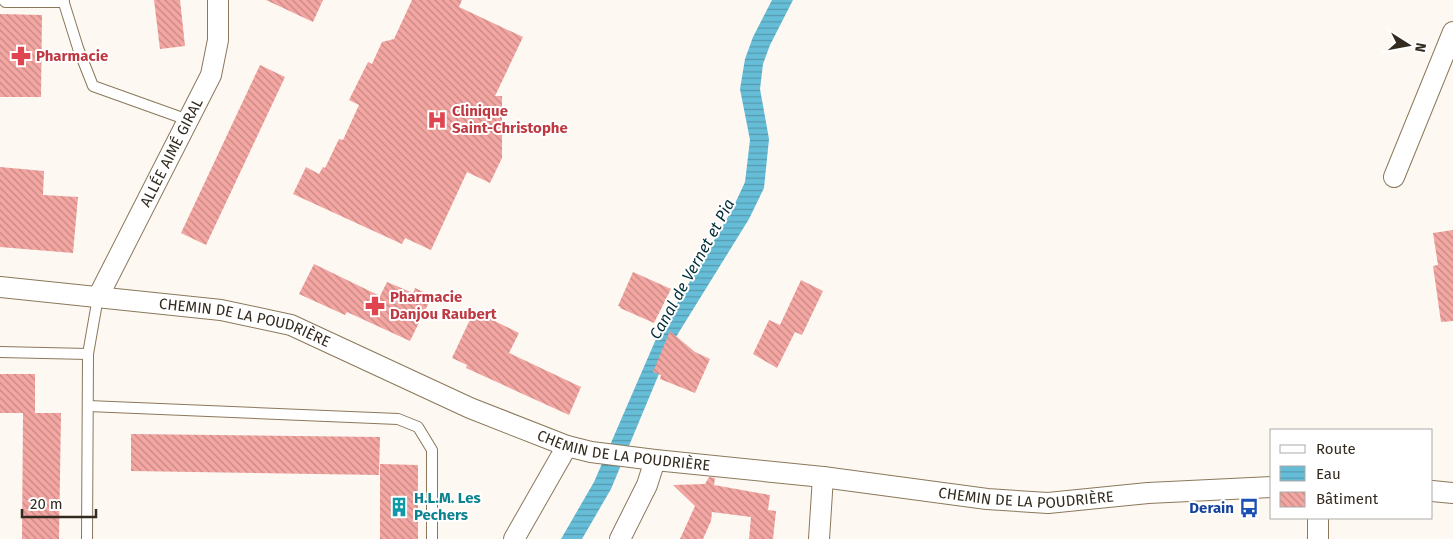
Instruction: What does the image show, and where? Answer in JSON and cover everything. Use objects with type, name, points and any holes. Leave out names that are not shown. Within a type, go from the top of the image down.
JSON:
[{"type":"street","name":"ALLÉE AIMÉ GIRAL","points":[[98,297],[211,75],[218,40],[218,0]]},
{"type":"street","points":[[1394,177],[1445,75],[1453,32]]},
{"type":"street","name":"CHEMIN DE LA POUDRIÈRE","points":[[0,287],[221,310],[291,325],[470,408],[567,446],[592,452],[822,477],[987,499],[1048,502],[1270,487]]},
{"type":"street","points":[[514,539],[567,446]]},
{"type":"street","points":[[620,539],[647,485],[655,460]]},
{"type":"street","points":[[819,539],[822,477]]},
{"type":"street","points":[[1433,490],[1453,493]]},
{"type":"street","points":[[1318,519],[1318,539]]},
{"type":"lane","points":[[4,0],[5,2],[63,1],[93,86],[188,120]]},
{"type":"lane","points":[[87,539],[88,354],[98,297]]},
{"type":"lane","points":[[0,352],[88,354]]},
{"type":"lane","points":[[88,406],[398,419],[418,428],[432,450],[432,539]]},
{"type":"water","name":"Canal de Vernet et Pia","points":[[772,0],[793,0],[770,45],[763,64],[760,89],[769,139],[764,188],[749,219],[671,345],[611,489],[582,539],[561,539],[594,482],[656,339],[732,210],[745,182],[750,140],[740,89],[745,59],[753,37]]},
{"type":"building","points":[[154,0],[180,0],[185,46],[160,49]]},
{"type":"building","points":[[266,0],[323,0],[313,22]]},
{"type":"building","points":[[412,0],[462,0],[459,7],[523,37],[495,96],[502,96],[502,158],[490,183],[467,172],[431,250],[405,238],[402,244],[293,194],[306,167],[319,174],[323,167],[325,168],[339,139],[343,140],[359,105],[349,100],[368,62],[372,64],[382,42],[394,39]]},
{"type":"building","name":"Pharmacie","points":[[0,14],[42,15],[41,97],[0,97]]},
{"type":"building","points":[[260,65],[285,77],[206,245],[181,233]]},
{"type":"building","points":[[0,167],[44,171],[43,195],[78,197],[73,253],[0,247]]},
{"type":"building","points":[[1453,230],[1453,321],[1441,322],[1433,266],[1438,265],[1433,233]]},
{"type":"building","name":"Pharmacie Danjou Raubert","points":[[314,264],[380,296],[387,282],[413,293],[415,288],[432,296],[410,341],[347,312],[345,315],[299,294]]},
{"type":"building","points":[[633,272],[671,289],[654,323],[618,306]]},
{"type":"building","points":[[801,280],[823,291],[802,335],[795,332],[777,368],[753,354],[769,320],[780,325]]},
{"type":"building","points":[[474,311],[519,333],[509,353],[581,387],[569,415],[466,368],[467,365],[452,358]]},
{"type":"building","points":[[670,331],[695,352],[710,359],[695,393],[660,379],[661,375],[653,372]]},
{"type":"building","points":[[0,374],[35,374],[35,413],[61,413],[59,539],[22,539],[23,413],[0,413]]},
{"type":"building","name":"H.L.M. Les Pechers","points":[[131,434],[380,437],[379,475],[131,471]]},
{"type":"building","points":[[380,464],[418,465],[418,539],[380,539]]},
{"type":"building","points":[[709,477],[715,478],[714,485],[770,495],[768,510],[776,511],[773,539],[749,539],[751,517],[712,512],[711,521],[703,539],[680,539],[695,506],[673,485],[705,484]]},
{"type":"place","name":"Pharmacie","points":[[21,56]]},
{"type":"place","name":"Clinique Saint-Christophe","points":[[437,120]]},
{"type":"place","name":"Pharmacie Danjou Raubert","points":[[375,306]]},
{"type":"place","name":"H.L.M. Les Pechers","points":[[399,507]]},
{"type":"place","name":"Derain","points":[[1249,508]]}]
